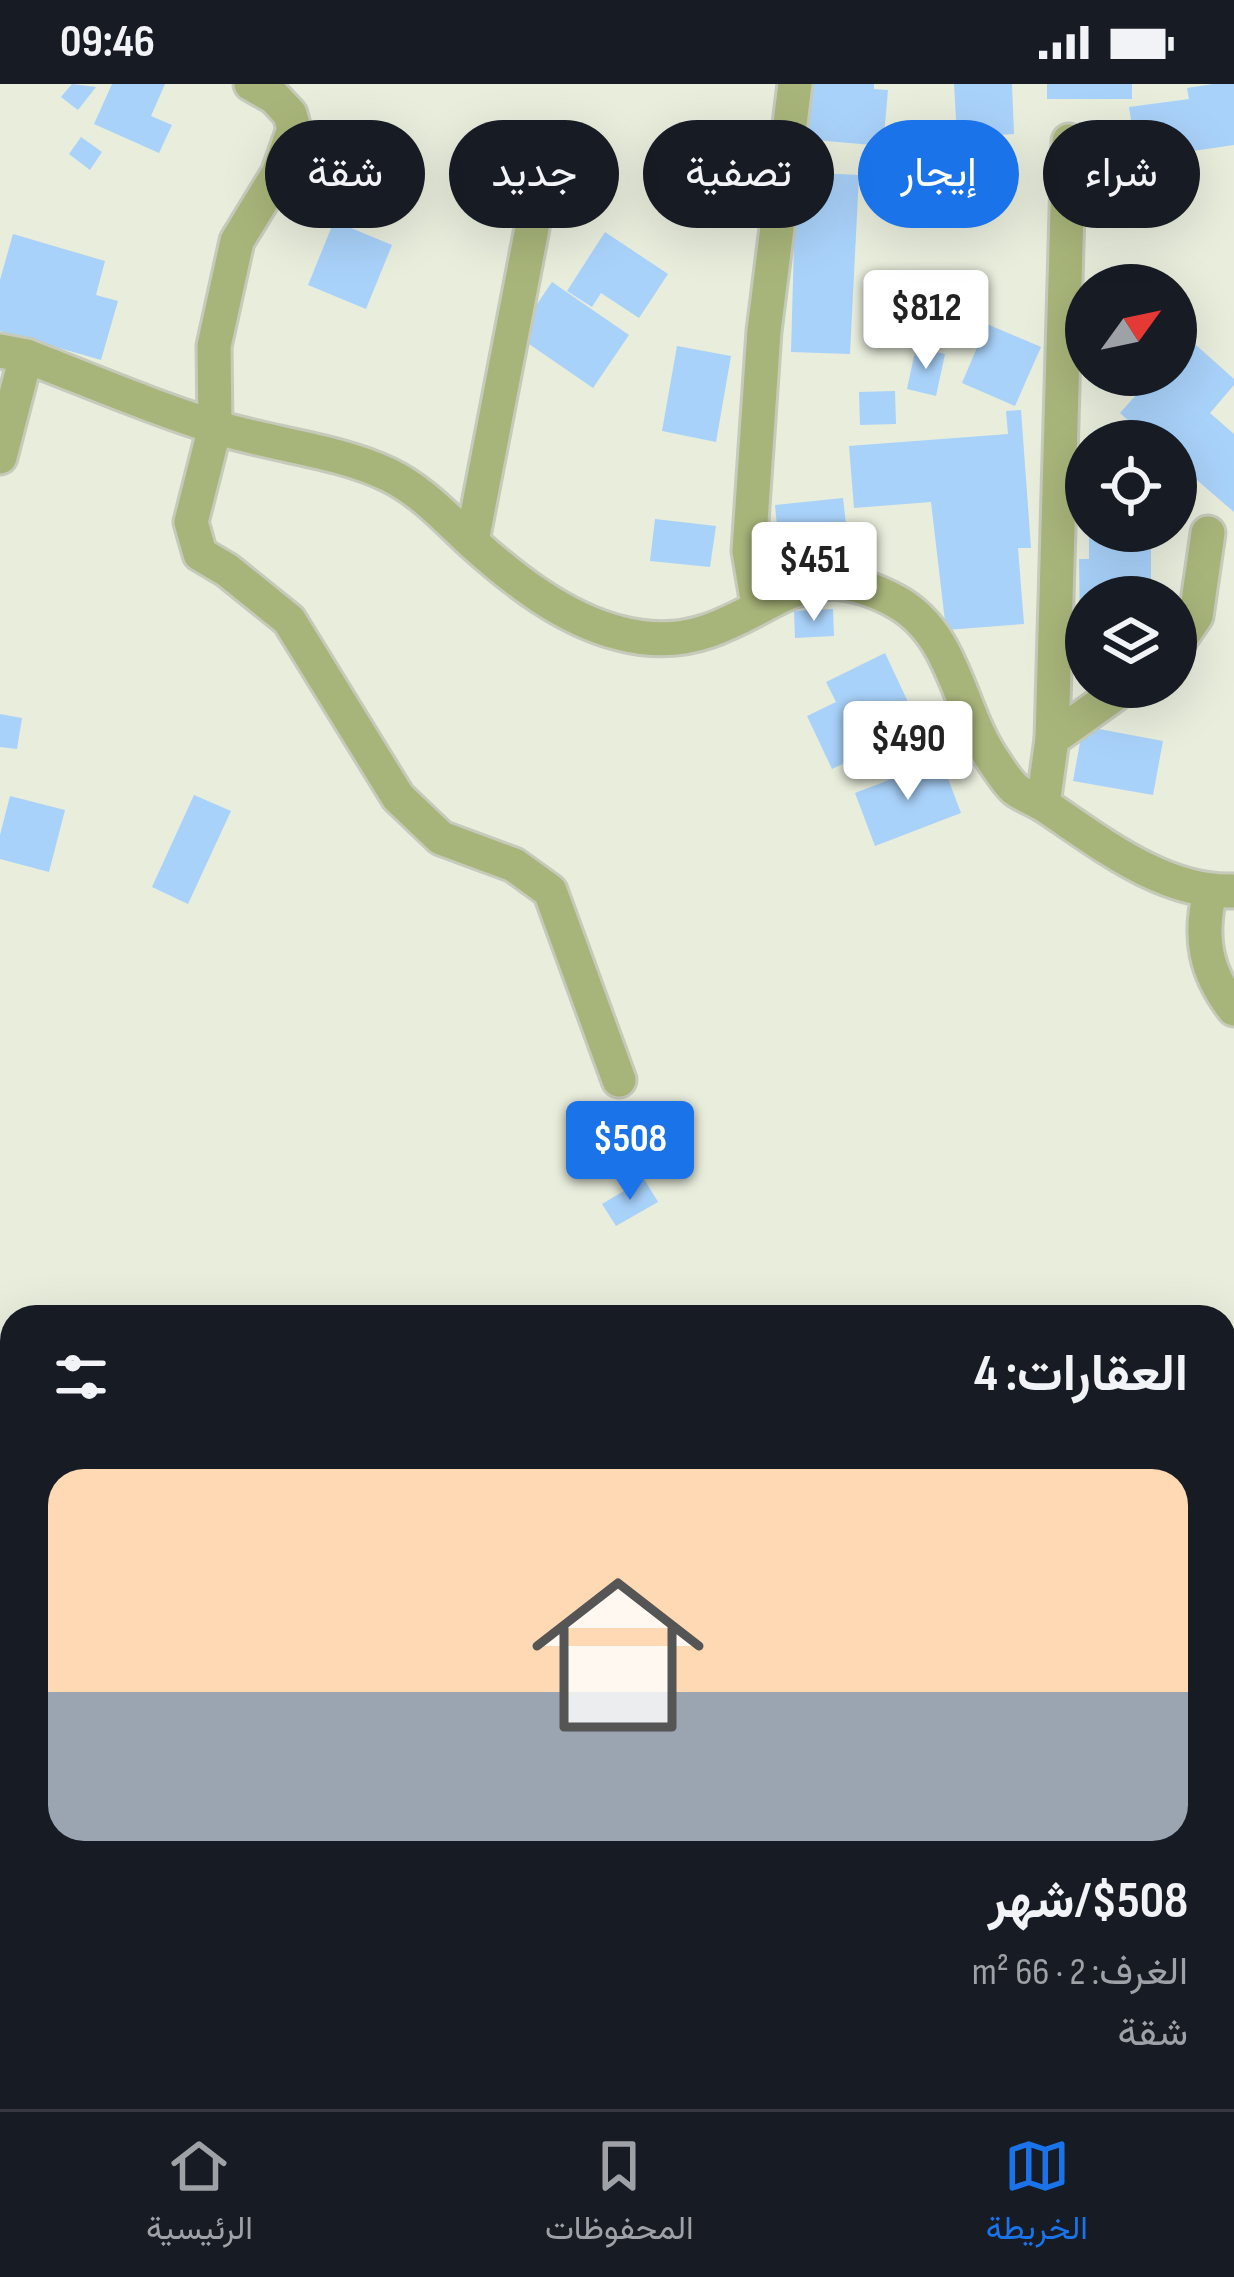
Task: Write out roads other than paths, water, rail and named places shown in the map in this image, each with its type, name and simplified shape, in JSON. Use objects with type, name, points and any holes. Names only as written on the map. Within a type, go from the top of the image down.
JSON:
[{"type":"street","points":[[250,84],[274,97],[290,114],[294,129],[278,174],[237,241],[214,346],[215,427],[191,522],[200,554],[289,620],[398,796],[441,838],[514,865],[550,890],[619,1080]]},
{"type":"street","points":[[758,605],[749,551],[764,331],[795,84]]},
{"type":"street","points":[[472,541],[532,228]]},
{"type":"street","points":[[1043,804],[1052,739],[1067,228]]},
{"type":"street","points":[[0,458],[13,354],[215,427],[364,464],[391,476],[421,494],[516,581],[595,625],[619,633],[674,639],[710,630],[788,590],[838,582],[899,602],[920,620],[950,662],[990,757],[1015,789],[1163,877],[1222,891],[1202,924],[1210,972],[1234,1009]]},
{"type":"street","points":[[1197,609],[1208,533]]},
{"type":"street","points":[[1052,739],[1096,708]]}]
